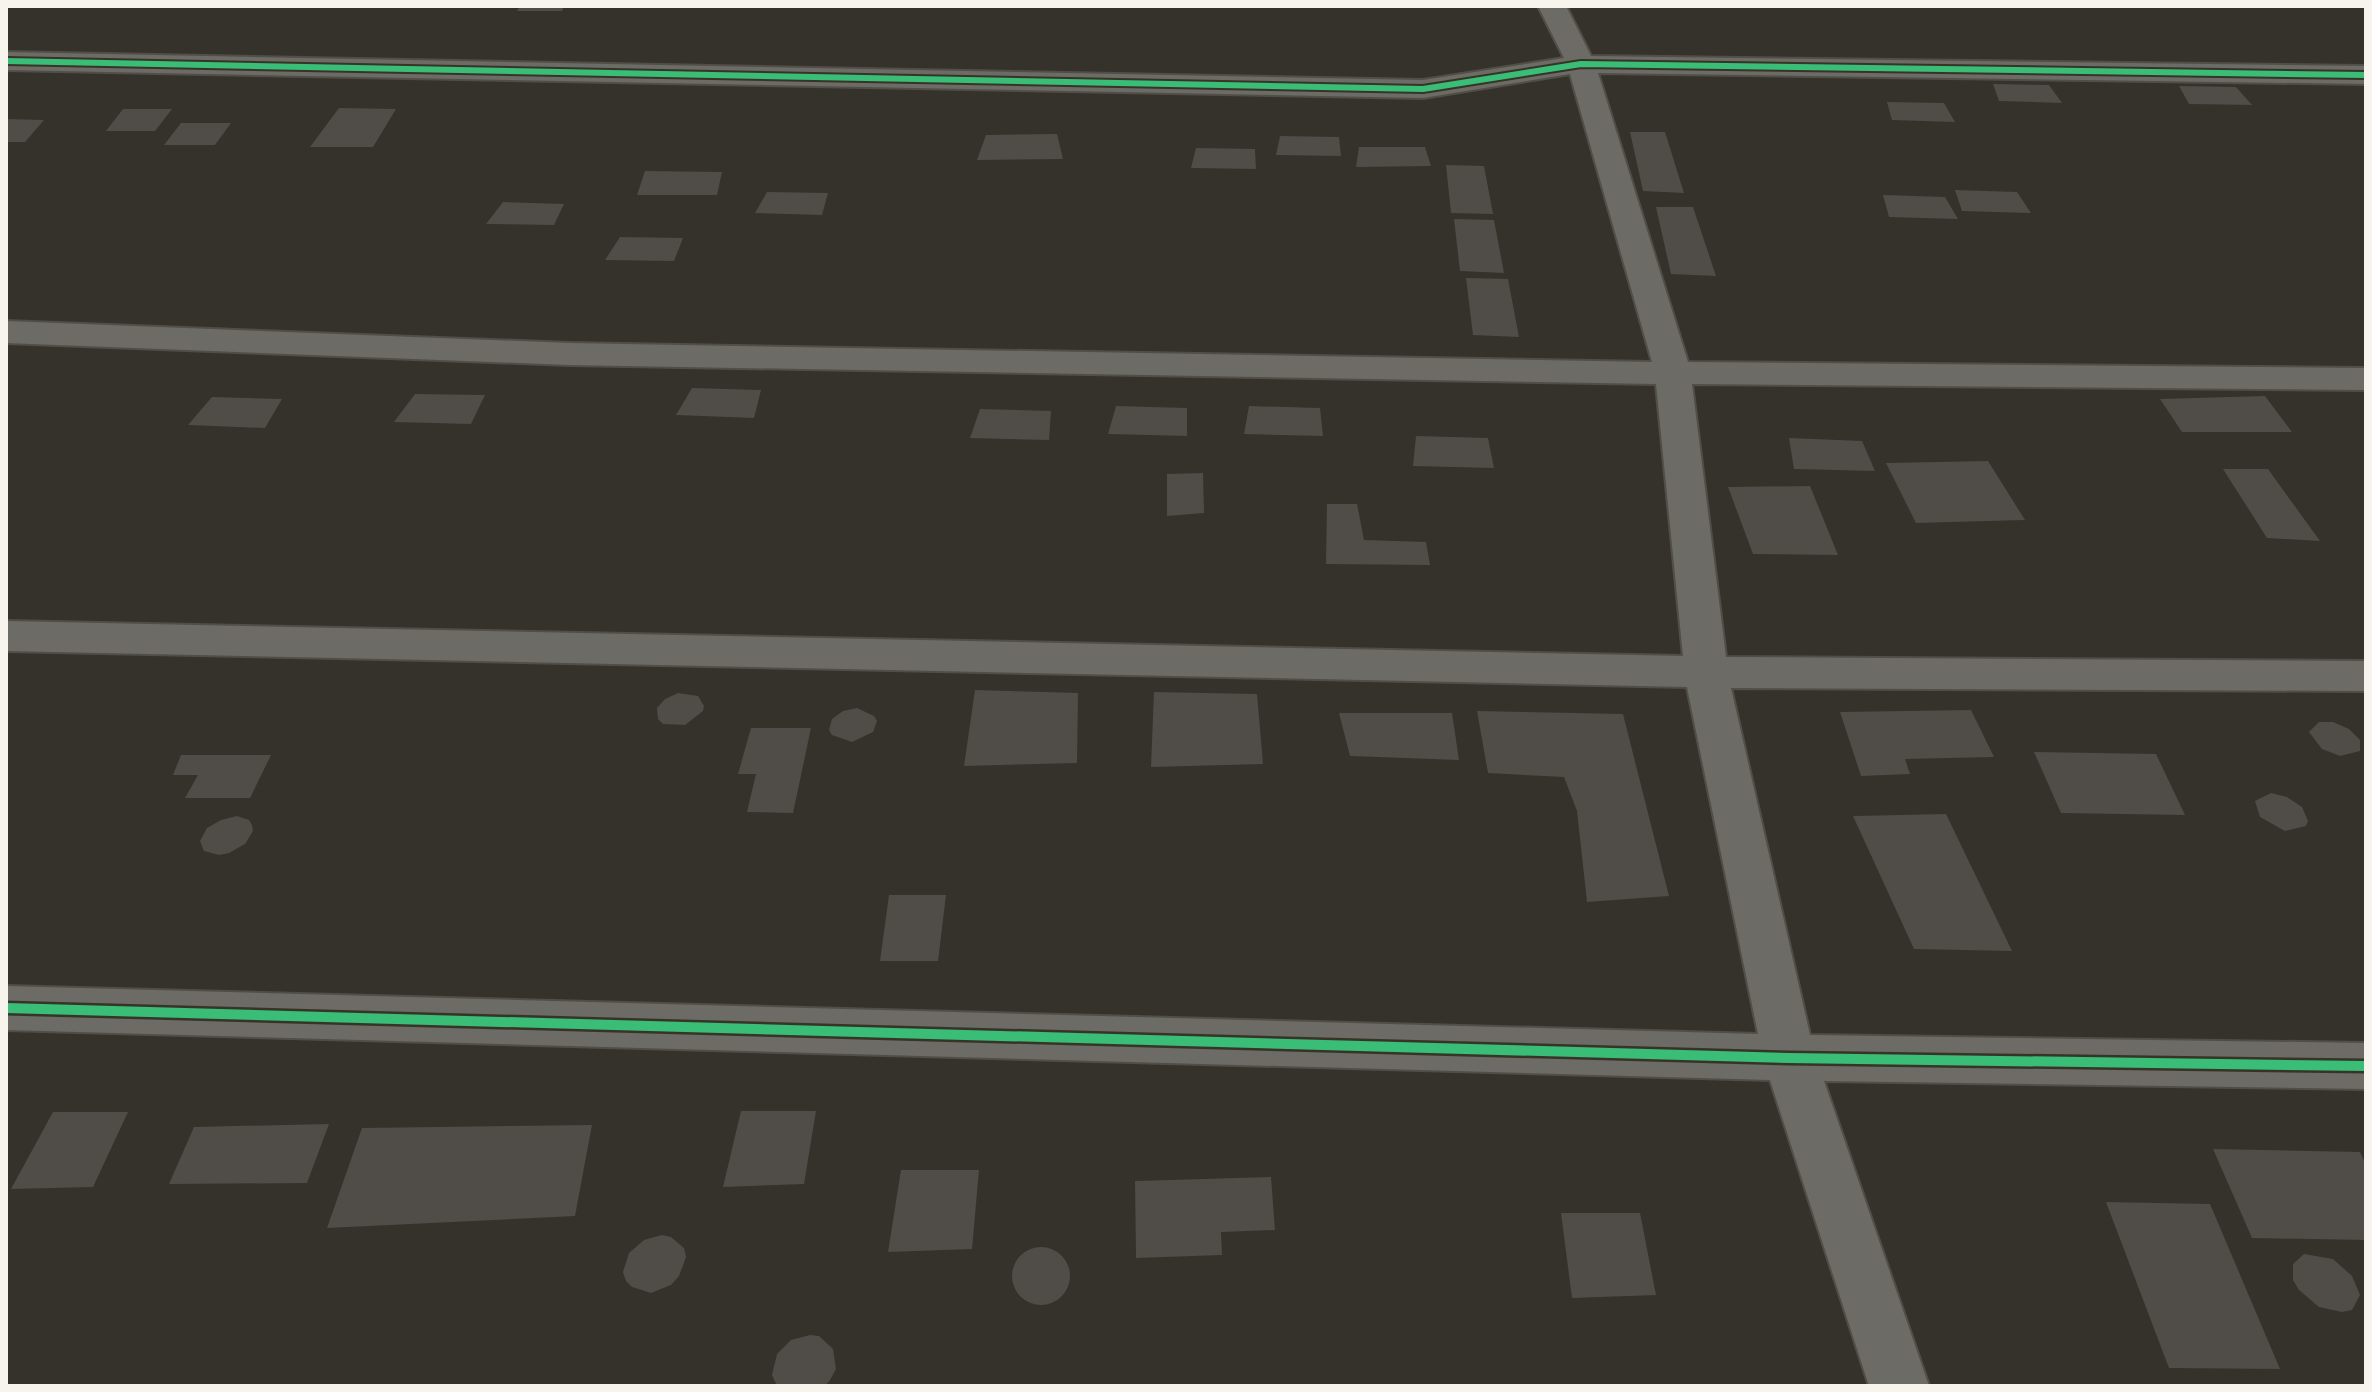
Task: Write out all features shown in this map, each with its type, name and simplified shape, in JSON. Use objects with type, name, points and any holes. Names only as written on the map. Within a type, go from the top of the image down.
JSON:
[{"type":"street","points":[[1552,6],[1581,64],[1673,373],[1706,672],[1789,1058],[1899,1386]]},
{"type":"street","points":[[6,61],[1423,89],[1581,64],[2366,75]]},
{"type":"street","points":[[6,332],[569,354],[1673,373],[2366,379]]},
{"type":"street","points":[[6,636],[1706,672],[2366,676]]},
{"type":"street","points":[[6,1008],[1789,1058],[2366,1066]]},
{"type":"building","points":[[520,6],[564,6],[562,11],[517,11]]},
{"type":"building","points":[[1993,84],[2049,85],[2062,103],[1999,101]]},
{"type":"building","points":[[2179,86],[2236,87],[2252,105],[2189,104]]},
{"type":"building","points":[[1887,102],[1944,103],[1955,122],[1892,120]]},
{"type":"building","points":[[339,108],[396,109],[373,147],[310,147]]},
{"type":"building","points":[[123,109],[172,109],[155,131],[106,131]]},
{"type":"building","points":[[6,119],[44,120],[25,142],[6,142]]},
{"type":"building","points":[[181,123],[231,123],[215,145],[164,145]]},
{"type":"building","points":[[1630,132],[1665,132],[1684,193],[1643,191]]},
{"type":"building","points":[[1057,134],[1063,159],[977,160],[986,135]]},
{"type":"building","points":[[1280,136],[1339,137],[1341,156],[1276,155]]},
{"type":"building","points":[[1359,147],[1425,147],[1431,166],[1356,167]]},
{"type":"building","points":[[1196,148],[1255,149],[1256,169],[1191,168]]},
{"type":"building","points":[[1446,165],[1484,166],[1493,214],[1451,213]]},
{"type":"building","points":[[645,171],[722,172],[717,195],[637,195]]},
{"type":"building","points":[[1955,190],[2017,192],[2031,213],[1962,211]]},
{"type":"building","points":[[767,192],[828,193],[822,215],[755,213]]},
{"type":"building","points":[[1883,195],[1945,197],[1958,219],[1889,217]]},
{"type":"building","points":[[503,202],[564,204],[554,225],[486,224]]},
{"type":"building","points":[[1656,207],[1693,207],[1716,276],[1671,274]]},
{"type":"building","points":[[1454,219],[1494,220],[1504,273],[1460,271]]},
{"type":"building","points":[[620,237],[683,238],[674,261],[605,260]]},
{"type":"building","points":[[1466,278],[1508,279],[1519,337],[1473,335]]},
{"type":"building","points":[[692,388],[761,390],[754,418],[676,415]]},
{"type":"building","points":[[415,394],[485,395],[471,424],[394,422]]},
{"type":"building","points":[[2265,396],[2292,432],[2182,432],[2160,399]]},
{"type":"building","points":[[212,397],[282,399],[265,428],[188,425]]},
{"type":"building","points":[[1116,406],[1187,408],[1187,436],[1108,434]]},
{"type":"building","points":[[1249,406],[1320,408],[1323,436],[1244,434]]},
{"type":"building","points":[[980,409],[1051,411],[1049,440],[970,438]]},
{"type":"building","points":[[1416,436],[1488,438],[1494,468],[1413,466]]},
{"type":"building","points":[[1789,438],[1862,441],[1875,471],[1794,469]]},
{"type":"building","points":[[1988,461],[2025,520],[1916,523],[1886,463]]},
{"type":"building","points":[[2223,469],[2268,469],[2320,541],[2267,538]]},
{"type":"building","points":[[1203,473],[1204,513],[1167,516],[1167,474]]},
{"type":"building","points":[[1810,486],[1838,555],[1753,554],[1728,487]]},
{"type":"building","points":[[1327,504],[1357,504],[1364,540],[1426,542],[1430,565],[1326,564]]},
{"type":"building","points":[[975,690],[1078,693],[1077,763],[964,766]]},
{"type":"building","points":[[1154,692],[1257,694],[1263,764],[1151,767]]},
{"type":"building","points":[[678,693],[698,696],[704,706],[703,711],[685,725],[663,724],[658,719],[657,708],[665,699]]},
{"type":"building","points":[[857,708],[874,716],[877,721],[873,732],[852,742],[832,735],[829,730],[832,719],[843,711]]},
{"type":"building","points":[[1971,710],[1994,757],[1905,759],[1910,774],[1861,776],[1840,712]]},
{"type":"building","points":[[1477,711],[1623,714],[1669,896],[1587,902],[1577,811],[1564,777],[1488,773]]},
{"type":"building","points":[[1339,713],[1452,713],[1459,760],[1350,756]]},
{"type":"building","points":[[2319,722],[2333,722],[2349,729],[2360,740],[2360,751],[2340,756],[2322,749],[2309,732]]},
{"type":"building","points":[[751,728],[811,728],[793,813],[747,812],[756,774],[738,774]]},
{"type":"building","points":[[2034,752],[2156,754],[2185,815],[2061,813]]},
{"type":"building","points":[[181,755],[271,755],[250,798],[185,798],[198,775],[173,775]]},
{"type":"building","points":[[2271,793],[2287,797],[2302,807],[2308,821],[2306,826],[2285,831],[2260,817],[2255,801]]},
{"type":"building","points":[[1946,814],[2012,951],[1914,949],[1853,816]]},
{"type":"building","points":[[237,816],[249,820],[252,825],[253,831],[245,844],[219,855],[204,851],[200,841],[207,828]]},
{"type":"building","points":[[889,895],[946,895],[938,961],[880,961]]},
{"type":"building","points":[[741,1111],[816,1111],[804,1184],[723,1187]]},
{"type":"building","points":[[53,1112],[128,1112],[93,1187],[11,1189]]},
{"type":"building","points":[[329,1124],[307,1183],[169,1184],[194,1127]]},
{"type":"building","points":[[592,1125],[575,1216],[327,1228],[362,1128]]},
{"type":"building","points":[[2213,1149],[2360,1152],[2366,1165],[2366,1240],[2252,1238]]},
{"type":"building","points":[[901,1170],[979,1170],[972,1249],[888,1252]]},
{"type":"building","points":[[1271,1177],[1275,1230],[1221,1232],[1222,1255],[1136,1258],[1135,1181]]},
{"type":"building","points":[[2106,1202],[2210,1204],[2280,1369],[2169,1368]]},
{"type":"building","points":[[1561,1213],[1640,1213],[1656,1295],[1572,1298]]},
{"type":"building","points":[[662,1235],[671,1237],[684,1248],[686,1257],[679,1276],[671,1285],[651,1293],[632,1287],[623,1272],[629,1253],[644,1240]]},
{"type":"building","points":[[1041,1247],[1062,1255],[1070,1276],[1062,1297],[1041,1305],[1020,1297],[1012,1276],[1020,1255]]},
{"type":"building","points":[[2304,1254],[2333,1259],[2352,1276],[2360,1295],[2352,1310],[2342,1312],[2319,1307],[2299,1290],[2293,1280],[2293,1264]]},
{"type":"building","points":[[819,1336],[833,1349],[836,1369],[830,1380],[825,1386],[777,1386],[772,1375],[777,1354],[791,1340]]},
{"type":"cycle path","points":[[6,61],[1423,89],[1581,64],[2366,75]]},
{"type":"cycle path","points":[[6,1008],[1789,1058],[2366,1066]]}]
